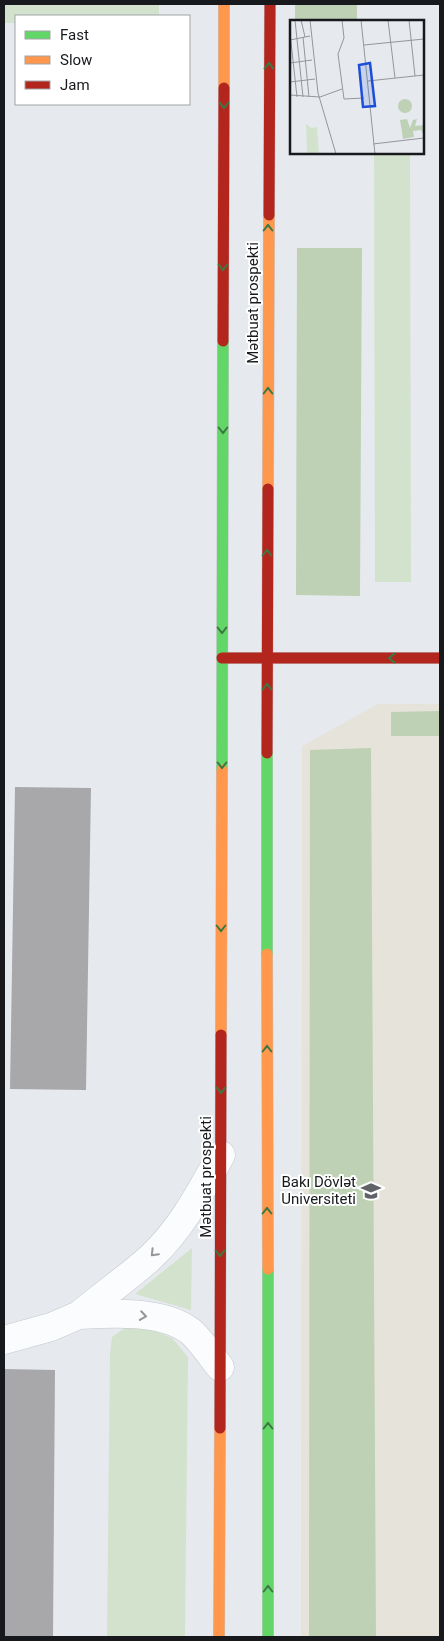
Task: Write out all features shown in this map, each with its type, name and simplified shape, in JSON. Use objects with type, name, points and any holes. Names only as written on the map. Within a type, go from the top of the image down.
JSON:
[{"type":"main road","name":"Mətbuat prospekti","points":[[219,1637],[224,4]]},
{"type":"main road","name":"Mətbuat prospekti","points":[[268,1637],[267,602],[270,4]]},
{"type":"main road","points":[[222,658],[440,658]]},
{"type":"street","points":[[4,1340],[51,1327],[79,1315],[152,1256],[176,1230],[195,1202],[221,1155]]},
{"type":"street","points":[[79,1315],[125,1313],[166,1319],[190,1331],[220,1367]]},
{"type":"shaded area","name":"Bakı Dövlət Universiteti","points":[[378,704],[440,704],[440,1637],[301,1637],[302,746]]},
{"type":"green space","points":[[4,4],[159,4],[159,15],[15,15],[15,23],[4,23]]},
{"type":"green space","points":[[295,4],[357,4],[357,20],[295,20]]},
{"type":"green space","points":[[374,154],[410,154],[411,582],[375,582]]},
{"type":"green space","points":[[297,248],[362,248],[360,596],[296,595]]},
{"type":"green space","points":[[440,711],[440,736],[391,736],[391,712]]},
{"type":"green space","points":[[371,748],[376,1637],[309,1637],[310,750]]},
{"type":"green space","points":[[192,1248],[191,1310],[135,1294]]},
{"type":"green space","points":[[126,1327],[152,1330],[172,1338],[188,1357],[185,1637],[107,1637],[110,1354],[112,1337]]},
{"type":"building","points":[[15,787],[91,788],[86,1090],[10,1089]]},
{"type":"building","points":[[4,1369],[55,1370],[53,1637],[4,1637]]},
{"type":"traffic: fast","points":[[222,770],[223,341]]},
{"type":"traffic: fast","points":[[267,753],[267,954]]},
{"type":"traffic: fast","points":[[268,1269],[268,1637]]},
{"type":"traffic: slow","points":[[224,4],[224,88]]},
{"type":"traffic: slow","points":[[268,489],[269,215]]},
{"type":"traffic: slow","points":[[221,1035],[222,770]]},
{"type":"traffic: slow","points":[[267,954],[268,1269]]},
{"type":"traffic: slow","points":[[219,1637],[220,1428]]},
{"type":"traffic: jam","points":[[269,215],[270,4]]},
{"type":"traffic: jam","points":[[223,341],[224,88]]},
{"type":"traffic: jam","points":[[267,753],[268,489]]},
{"type":"traffic: jam","points":[[222,658],[440,658]]},
{"type":"traffic: jam","points":[[220,1428],[221,1035]]},
{"type":"place","name":"Bakı Dövlət Universiteti","points":[[371,1191]]}]
